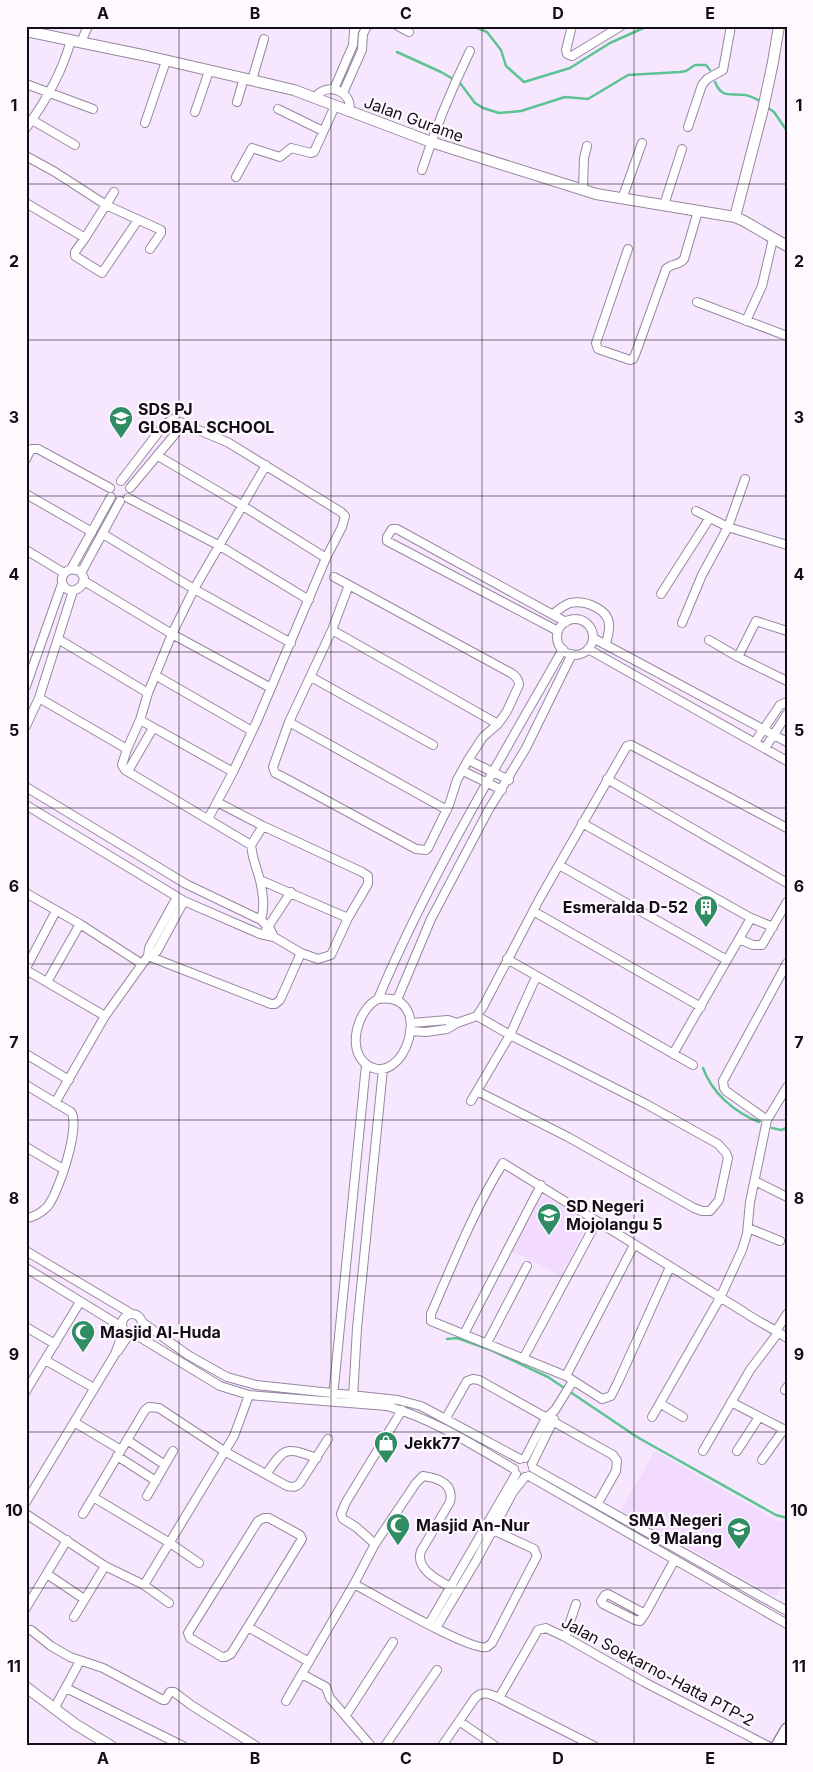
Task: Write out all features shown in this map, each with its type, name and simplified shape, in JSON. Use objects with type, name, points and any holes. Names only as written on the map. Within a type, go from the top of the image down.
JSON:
[{"type":"main road","points":[[777,1746],[787,1728]]},
{"type":"street","points":[[26,128],[50,92],[67,55],[88,26]]},
{"type":"street","points":[[334,89],[353,45],[356,26]]},
{"type":"street","points":[[343,93],[362,50],[363,34],[367,26]]},
{"type":"street","points":[[398,26],[409,32]]},
{"type":"street","points":[[572,26],[566,50],[572,56],[621,26]]},
{"type":"street","points":[[688,128],[702,85],[707,79],[723,70],[731,26]]},
{"type":"street","points":[[735,217],[763,109],[778,26]]},
{"type":"street","name":"Jalan Gurame","points":[[26,31],[294,90],[431,142],[583,190],[622,199],[735,217],[787,246]]},
{"type":"street","points":[[353,38],[362,42]]},
{"type":"street","points":[[237,102],[264,39]]},
{"type":"street","points":[[422,170],[455,81],[470,51]]},
{"type":"street","points":[[145,123],[166,61]]},
{"type":"street","points":[[195,112],[209,71]]},
{"type":"street","points":[[26,84],[93,109]]},
{"type":"street","points":[[315,98],[321,90],[334,89],[343,93],[350,102],[349,112]]},
{"type":"street","points":[[236,177],[252,148],[280,157],[290,148],[311,153],[315,149],[335,106]]},
{"type":"street","points":[[278,109],[323,130]]},
{"type":"street","points":[[32,120],[75,145]]},
{"type":"street","points":[[622,199],[642,143]]},
{"type":"street","points":[[583,190],[586,146]]},
{"type":"street","points":[[664,205],[682,149]]},
{"type":"street","points":[[26,156],[55,172],[106,205],[162,232],[150,249]]},
{"type":"street","points":[[114,192],[86,238],[74,252],[75,256],[102,273],[138,220]]},
{"type":"street","points":[[26,203],[86,238]]},
{"type":"street","points":[[628,249],[596,346],[598,349],[630,360],[635,355],[666,269],[680,263],[684,259],[698,210]]},
{"type":"street","points":[[746,321],[762,286],[773,239]]},
{"type":"street","points":[[696,302],[787,336]]},
{"type":"street","points":[[26,686],[62,584],[62,578],[92,532],[111,496],[110,488],[114,483],[122,481],[164,425],[173,419],[229,444],[344,514],[342,527],[326,558],[252,731],[208,819]]},
{"type":"street","points":[[180,422],[176,433],[130,488],[130,493],[81,572],[84,581],[172,634],[271,688]]},
{"type":"street","points":[[26,459],[31,449],[38,449],[110,488]]},
{"type":"street","points":[[158,456],[326,558]]},
{"type":"street","points":[[252,845],[122,766],[127,749],[140,720],[148,692],[172,634],[194,589],[266,465]]},
{"type":"street","points":[[682,623],[702,576],[728,527],[745,479]]},
{"type":"street","points":[[122,481],[130,488]]},
{"type":"street","points":[[26,494],[92,532]]},
{"type":"street","points":[[111,496],[114,499],[124,500],[220,546],[309,600]]},
{"type":"street","points":[[696,511],[728,527],[787,545]]},
{"type":"street","points":[[661,594],[710,519]]},
{"type":"street","points":[[558,631],[387,541],[387,537],[392,529],[396,528],[566,622]]},
{"type":"street","points":[[103,534],[194,589],[291,643]]},
{"type":"street","points":[[26,550],[67,571],[77,570],[81,572]]},
{"type":"street","points":[[334,577],[349,585],[517,677],[519,685],[507,711],[498,724],[483,737],[468,760],[447,810],[426,850],[420,851],[275,773],[273,767],[290,722],[332,630],[349,585]]},
{"type":"street","points":[[26,726],[38,698],[73,591],[81,587],[84,581]]},
{"type":"street","points":[[62,584],[73,591]]},
{"type":"street","points":[[553,614],[566,604],[575,602],[599,609],[609,622],[606,644]]},
{"type":"street","points":[[576,619],[586,623],[592,631],[592,644],[580,654],[572,654],[563,650],[558,641],[558,631],[566,622],[576,619]]},
{"type":"street","points":[[738,657],[756,621],[787,631]]},
{"type":"street","points":[[332,630],[498,724]]},
{"type":"street","points":[[593,638],[787,742]]},
{"type":"street","points":[[58,639],[148,692]]},
{"type":"street","points":[[709,640],[738,657],[787,681]]},
{"type":"street","points":[[588,649],[787,761]]},
{"type":"street","points":[[378,999],[398,951],[432,885],[563,650]]},
{"type":"street","points":[[397,1000],[431,919],[488,811],[508,780],[542,717],[572,654]]},
{"type":"street","points":[[35,661],[49,666]]},
{"type":"street","points":[[155,676],[252,731]]},
{"type":"street","points":[[311,677],[433,745]]},
{"type":"street","points":[[38,698],[127,749]]},
{"type":"street","points":[[755,742],[780,705],[787,702]]},
{"type":"street","points":[[765,748],[787,714]]},
{"type":"street","points":[[140,720],[233,772]]},
{"type":"street","points":[[290,722],[447,810]]},
{"type":"street","points":[[128,771],[153,728]]},
{"type":"street","points":[[410,1031],[448,1030],[457,1023],[477,1016],[624,748],[631,745],[787,828]]},
{"type":"street","points":[[468,760],[508,780]]},
{"type":"street","points":[[462,771],[502,790]]},
{"type":"street","points":[[606,779],[787,883]]},
{"type":"street","points":[[26,787],[186,884],[261,920],[268,926],[274,937]]},
{"type":"street","points":[[26,805],[180,899],[264,935],[274,937],[301,953],[318,959],[331,955],[348,918],[366,887],[368,876],[263,826],[218,802]]},
{"type":"street","points":[[582,823],[751,918],[773,927]]},
{"type":"street","points":[[261,920],[264,901],[253,857],[252,845],[263,826]]},
{"type":"street","points":[[117,861],[125,847]]},
{"type":"street","points":[[559,865],[727,960]]},
{"type":"street","points":[[260,880],[348,918]]},
{"type":"street","points":[[264,935],[291,892]]},
{"type":"street","points":[[26,893],[56,912],[80,924],[142,964]]},
{"type":"street","points":[[208,911],[215,898]]},
{"type":"street","points":[[55,1102],[105,1016],[148,956],[149,948],[180,899]]},
{"type":"street","points":[[739,938],[753,945],[762,945],[787,902]]},
{"type":"street","points":[[533,911],[702,1007]]},
{"type":"street","points":[[56,912],[26,969],[105,1016]]},
{"type":"street","points":[[674,1054],[751,918]]},
{"type":"street","points":[[47,982],[80,924]]},
{"type":"street","points":[[148,956],[275,1004],[280,1000],[301,953]]},
{"type":"street","points":[[507,959],[693,1065]]},
{"type":"street","points":[[767,1120],[726,1090],[723,1081],[787,963]]},
{"type":"street","points":[[471,1101],[510,1035],[536,977]]},
{"type":"street","points":[[333,1401],[342,1326],[366,1065],[359,1053],[356,1042],[357,1032],[359,1020],[372,1002],[387,997],[397,1000],[408,1011],[411,1022],[408,1044],[404,1053],[393,1064],[383,1069],[366,1065]]},
{"type":"street","points":[[477,1016],[510,1035],[646,1104],[723,1148],[728,1158],[717,1205],[710,1211],[694,1208],[568,1137],[477,1091]]},
{"type":"street","points":[[411,1022],[448,1020],[457,1023]]},
{"type":"street","points":[[26,1054],[69,1080]]},
{"type":"street","points":[[352,1403],[354,1395],[356,1328],[383,1069]]},
{"type":"street","points":[[26,1085],[71,1112],[74,1117],[71,1148],[55,1195],[47,1207],[35,1216],[26,1218]]},
{"type":"street","points":[[652,1417],[720,1298],[747,1233],[750,1202],[767,1120],[787,1087]]},
{"type":"street","points":[[26,1147],[63,1170]]},
{"type":"street","points":[[670,1267],[643,1330],[611,1396],[602,1399],[572,1383],[566,1376],[433,1323],[430,1318],[488,1189],[503,1163],[541,1185],[758,1322],[787,1338]]},
{"type":"street","points":[[755,1181],[787,1197]]},
{"type":"street","points":[[464,1334],[541,1185]]},
{"type":"street","points":[[523,1359],[597,1221]]},
{"type":"street","points":[[747,1233],[780,1241]]},
{"type":"street","points":[[566,1376],[634,1245]]},
{"type":"street","points":[[26,1251],[138,1316],[142,1322],[188,1355],[227,1377],[256,1385],[398,1400],[421,1406],[522,1459],[748,1591],[787,1611]]},
{"type":"street","points":[[487,1343],[527,1266]]},
{"type":"street","points":[[26,1268],[220,1386],[249,1395],[387,1406],[433,1423],[787,1624]]},
{"type":"street","points":[[26,1391],[80,1302]]},
{"type":"street","points":[[26,1502],[115,1354],[127,1331],[124,1318],[132,1314]]},
{"type":"street","points":[[703,1451],[750,1370],[777,1332],[787,1314]]},
{"type":"street","points":[[127,1331],[139,1331],[142,1322]]},
{"type":"street","points":[[342,1326],[356,1328]]},
{"type":"street","points":[[26,1327],[55,1344]]},
{"type":"street","points":[[182,1364],[188,1355]]},
{"type":"street","points":[[45,1360],[94,1388]]},
{"type":"street","points":[[446,1418],[464,1384],[473,1379],[478,1380],[613,1455],[618,1461],[616,1471],[598,1504]]},
{"type":"street","points":[[472,1559],[493,1530],[513,1492],[533,1466],[550,1420],[572,1383]]},
{"type":"street","points":[[144,1585],[234,1436],[249,1395]]},
{"type":"street","points":[[731,1402],[785,1430],[762,1460]]},
{"type":"street","points":[[661,1404],[682,1417]]},
{"type":"street","points":[[83,1514],[145,1410],[153,1406],[224,1451],[267,1473],[287,1486],[297,1486],[328,1439]]},
{"type":"street","points":[[375,1544],[356,1527],[343,1519],[341,1514],[346,1502],[402,1410]]},
{"type":"street","points":[[737,1451],[759,1417]]},
{"type":"street","points":[[433,1626],[472,1559],[515,1471],[515,1463],[522,1459],[550,1420]]},
{"type":"street","points":[[74,1422],[156,1481]]},
{"type":"street","points":[[127,1440],[165,1464]]},
{"type":"street","points":[[267,1473],[283,1451],[292,1450],[317,1458]]},
{"type":"street","points":[[147,1496],[173,1451]]},
{"type":"street","points":[[286,1701],[375,1544],[422,1476],[445,1484],[450,1488],[452,1495],[450,1502],[423,1546],[418,1557],[419,1562],[428,1573],[455,1589]]},
{"type":"street","points":[[93,1497],[170,1543],[199,1563]]},
{"type":"street","points":[[26,1514],[105,1566],[144,1585],[169,1603]]},
{"type":"street","points":[[269,1518],[300,1535],[302,1539],[248,1627],[231,1654],[225,1657],[188,1636],[189,1630],[258,1521],[269,1518]]},
{"type":"street","points":[[630,1536],[636,1526]]},
{"type":"street","points":[[354,1584],[433,1626],[484,1648],[492,1643],[537,1555],[534,1549],[493,1530]]},
{"type":"street","points":[[26,1608],[67,1540]]},
{"type":"street","points":[[645,1614],[608,1594],[601,1601],[603,1604],[640,1621],[645,1614],[674,1561]]},
{"type":"street","points":[[74,1617],[105,1566]]},
{"type":"street","points":[[47,1574],[84,1600]]},
{"type":"street","points":[[743,1600],[748,1591]]},
{"type":"street","points":[[565,1637],[576,1604]]},
{"type":"street","points":[[248,1627],[309,1662]]},
{"type":"street","name":"Jalan Soekarno-Hatta PTP-2","points":[[499,1698],[536,1634],[541,1628],[546,1628],[644,1682],[768,1746]]},
{"type":"street","points":[[26,1630],[31,1630],[51,1646],[80,1661],[103,1668],[163,1700],[166,1699],[169,1692],[174,1692],[191,1705],[256,1746]]},
{"type":"street","points":[[346,1715],[394,1642]]},
{"type":"street","points":[[54,1709],[80,1661]]},
{"type":"street","points":[[385,1746],[437,1670]]},
{"type":"street","points":[[302,1674],[326,1687],[330,1698],[371,1746]]},
{"type":"street","points":[[26,1686],[54,1709],[111,1746]]},
{"type":"street","points":[[66,1688],[183,1746]]},
{"type":"street","points":[[442,1746],[475,1698],[480,1693],[488,1693],[594,1746]]},
{"type":"street","points":[[458,1721],[495,1746]]},
{"type":"shaded area","name":"SD Negeri Mojolangu 5","points":[[538,1194],[588,1222],[561,1276],[510,1250]]},
{"type":"shaded area","name":"SMA Negeri 9 Malang","points":[[655,1451],[778,1521],[787,1521],[787,1578],[776,1597],[621,1510]]},
{"type":"waterway","points":[[414,26],[439,26]]},
{"type":"waterway","points":[[473,26],[487,32],[501,50],[506,66],[524,82],[570,68],[610,43],[648,26]]},
{"type":"waterway","points":[[397,52],[460,83],[475,103],[483,108],[499,113],[521,111],[565,97],[588,99],[628,75],[680,72],[686,71],[695,65],[706,65],[710,70]]},
{"type":"waterway","points":[[715,82],[724,93],[747,95],[760,101]]},
{"type":"waterway","points":[[767,107],[774,112],[787,131]]},
{"type":"waterway","points":[[703,1068],[712,1086],[725,1101],[741,1113],[759,1122]]},
{"type":"waterway","points":[[772,1128],[781,1130],[787,1128]]},
{"type":"waterway","points":[[447,1339],[457,1338],[491,1350],[548,1377],[637,1437],[776,1515],[787,1518]]},
{"type":"place","name":"SDS PJ GLOBAL SCHOOL","points":[[121,439]]},
{"type":"place","name":"Esmeralda D-52","points":[[706,928]]},
{"type":"place","name":"SD Negeri Mojolangu 5","points":[[549,1236]]},
{"type":"place","name":"Masjid Al-Huda","points":[[83,1353]]},
{"type":"place","name":"Jekk77","points":[[386,1464]]},
{"type":"place","name":"Masjid An-Nur","points":[[398,1546]]},
{"type":"place","name":"SMA Negeri 9 Malang","points":[[739,1550]]}]
